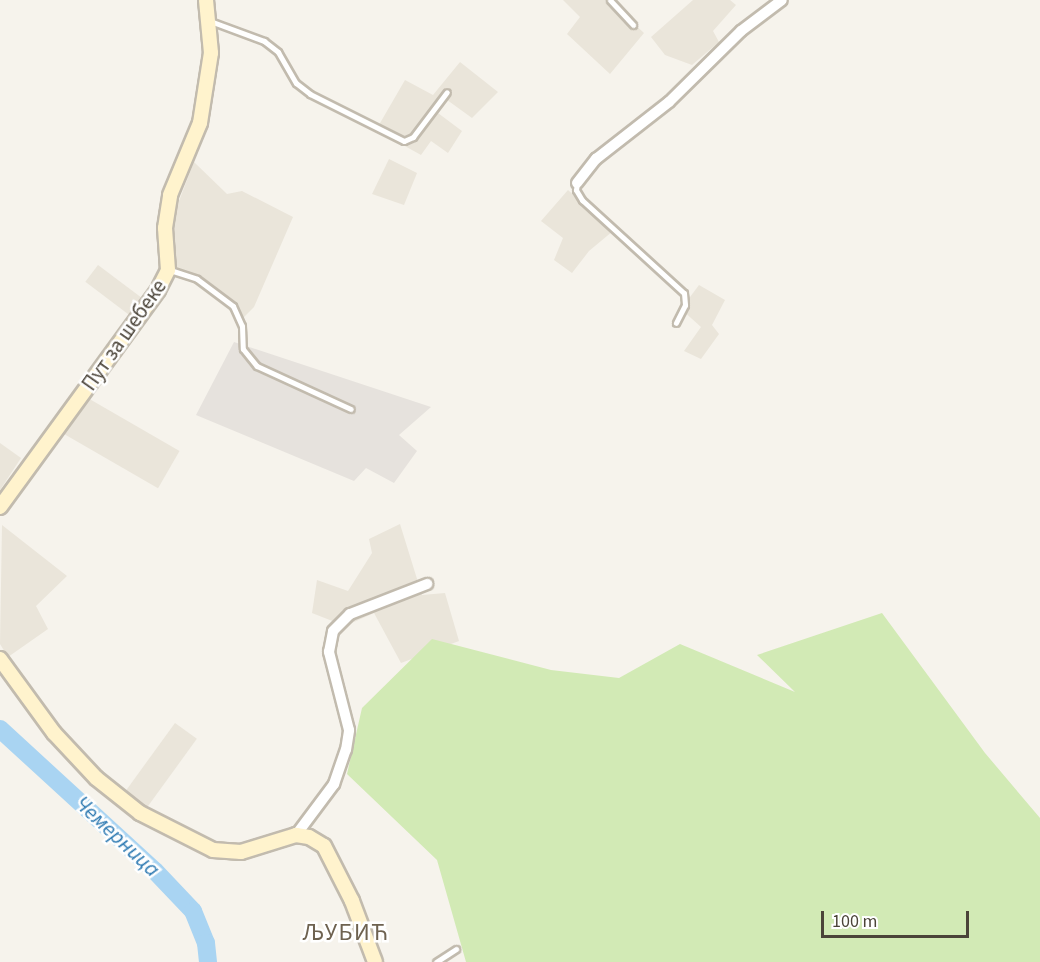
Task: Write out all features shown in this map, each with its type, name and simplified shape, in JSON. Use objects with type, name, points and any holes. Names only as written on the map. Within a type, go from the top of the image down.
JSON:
[{"type":"street","name":"Пут за шебеке","points":[[0,507],[158,290],[168,270],[165,228],[170,195],[200,123],[211,53],[206,0]]},
{"type":"street","points":[[577,183],[596,159],[669,102],[741,31],[782,0]]},
{"type":"street","points":[[296,835],[334,784],[346,750],[348,730],[329,652],[333,631],[350,614],[427,584]]},
{"type":"street","points":[[0,660],[54,733],[96,778],[140,813],[213,850],[241,852],[296,835],[309,837],[324,846],[375,962]]},
{"type":"lane","points":[[610,0],[633,25]]},
{"type":"lane","points":[[209,21],[264,41],[282,57],[296,83],[310,94],[404,141],[413,137],[447,92]]},
{"type":"lane","points":[[577,183],[576,190],[582,200],[684,293],[685,305],[676,323]]},
{"type":"lane","points":[[168,270],[197,279],[233,306],[242,326],[243,349],[257,366],[351,409]]},
{"type":"lane","points":[[436,962],[456,949]]},
{"type":"shaded area","points":[[563,0],[608,0],[644,33],[610,74],[567,34],[580,17]]},
{"type":"shaded area","points":[[693,0],[730,0],[736,5],[713,31],[719,42],[692,65],[665,55],[651,37]]},
{"type":"shaded area","points":[[460,62],[498,92],[472,118],[443,97],[434,110],[462,131],[448,153],[431,141],[421,155],[376,130],[405,80],[433,95]]},
{"type":"shaded area","points":[[389,159],[417,173],[404,205],[372,194]]},
{"type":"shaded area","points":[[194,162],[227,194],[242,191],[293,217],[254,307],[243,318],[171,263],[172,219]]},
{"type":"shaded area","points":[[568,190],[613,231],[589,251],[572,273],[554,260],[563,238],[541,221]]},
{"type":"shaded area","points":[[98,265],[146,301],[133,318],[85,282]]},
{"type":"shaded area","points":[[699,285],[725,300],[712,325],[719,334],[701,359],[684,351],[701,327],[681,309]]},
{"type":"shaded area","points":[[234,342],[431,407],[399,435],[417,451],[394,483],[366,468],[354,481],[196,415]]},
{"type":"shaded area","points":[[86,397],[180,451],[158,488],[64,434]]},
{"type":"shaded area","points":[[0,443],[21,458],[0,490]]},
{"type":"shaded area","points":[[400,524],[422,595],[445,593],[459,641],[401,663],[374,613],[345,626],[312,613],[317,580],[348,591],[372,553],[369,539]]},
{"type":"shaded area","points":[[2,525],[67,576],[36,606],[48,629],[8,657],[0,644]]},
{"type":"shaded area","points":[[175,723],[197,739],[146,809],[124,793]]},
{"type":"green space","points":[[882,613],[985,753],[1040,818],[1040,962],[466,962],[437,860],[347,774],[362,708],[432,639],[551,670],[619,678],[680,644],[795,692],[757,655]]},
{"type":"waterway","name":"Чемерница","points":[[0,729],[155,871],[193,911],[206,943],[208,962]]},
{"type":"district","name":"ЉУБИЋ","points":[[346,933]]}]
